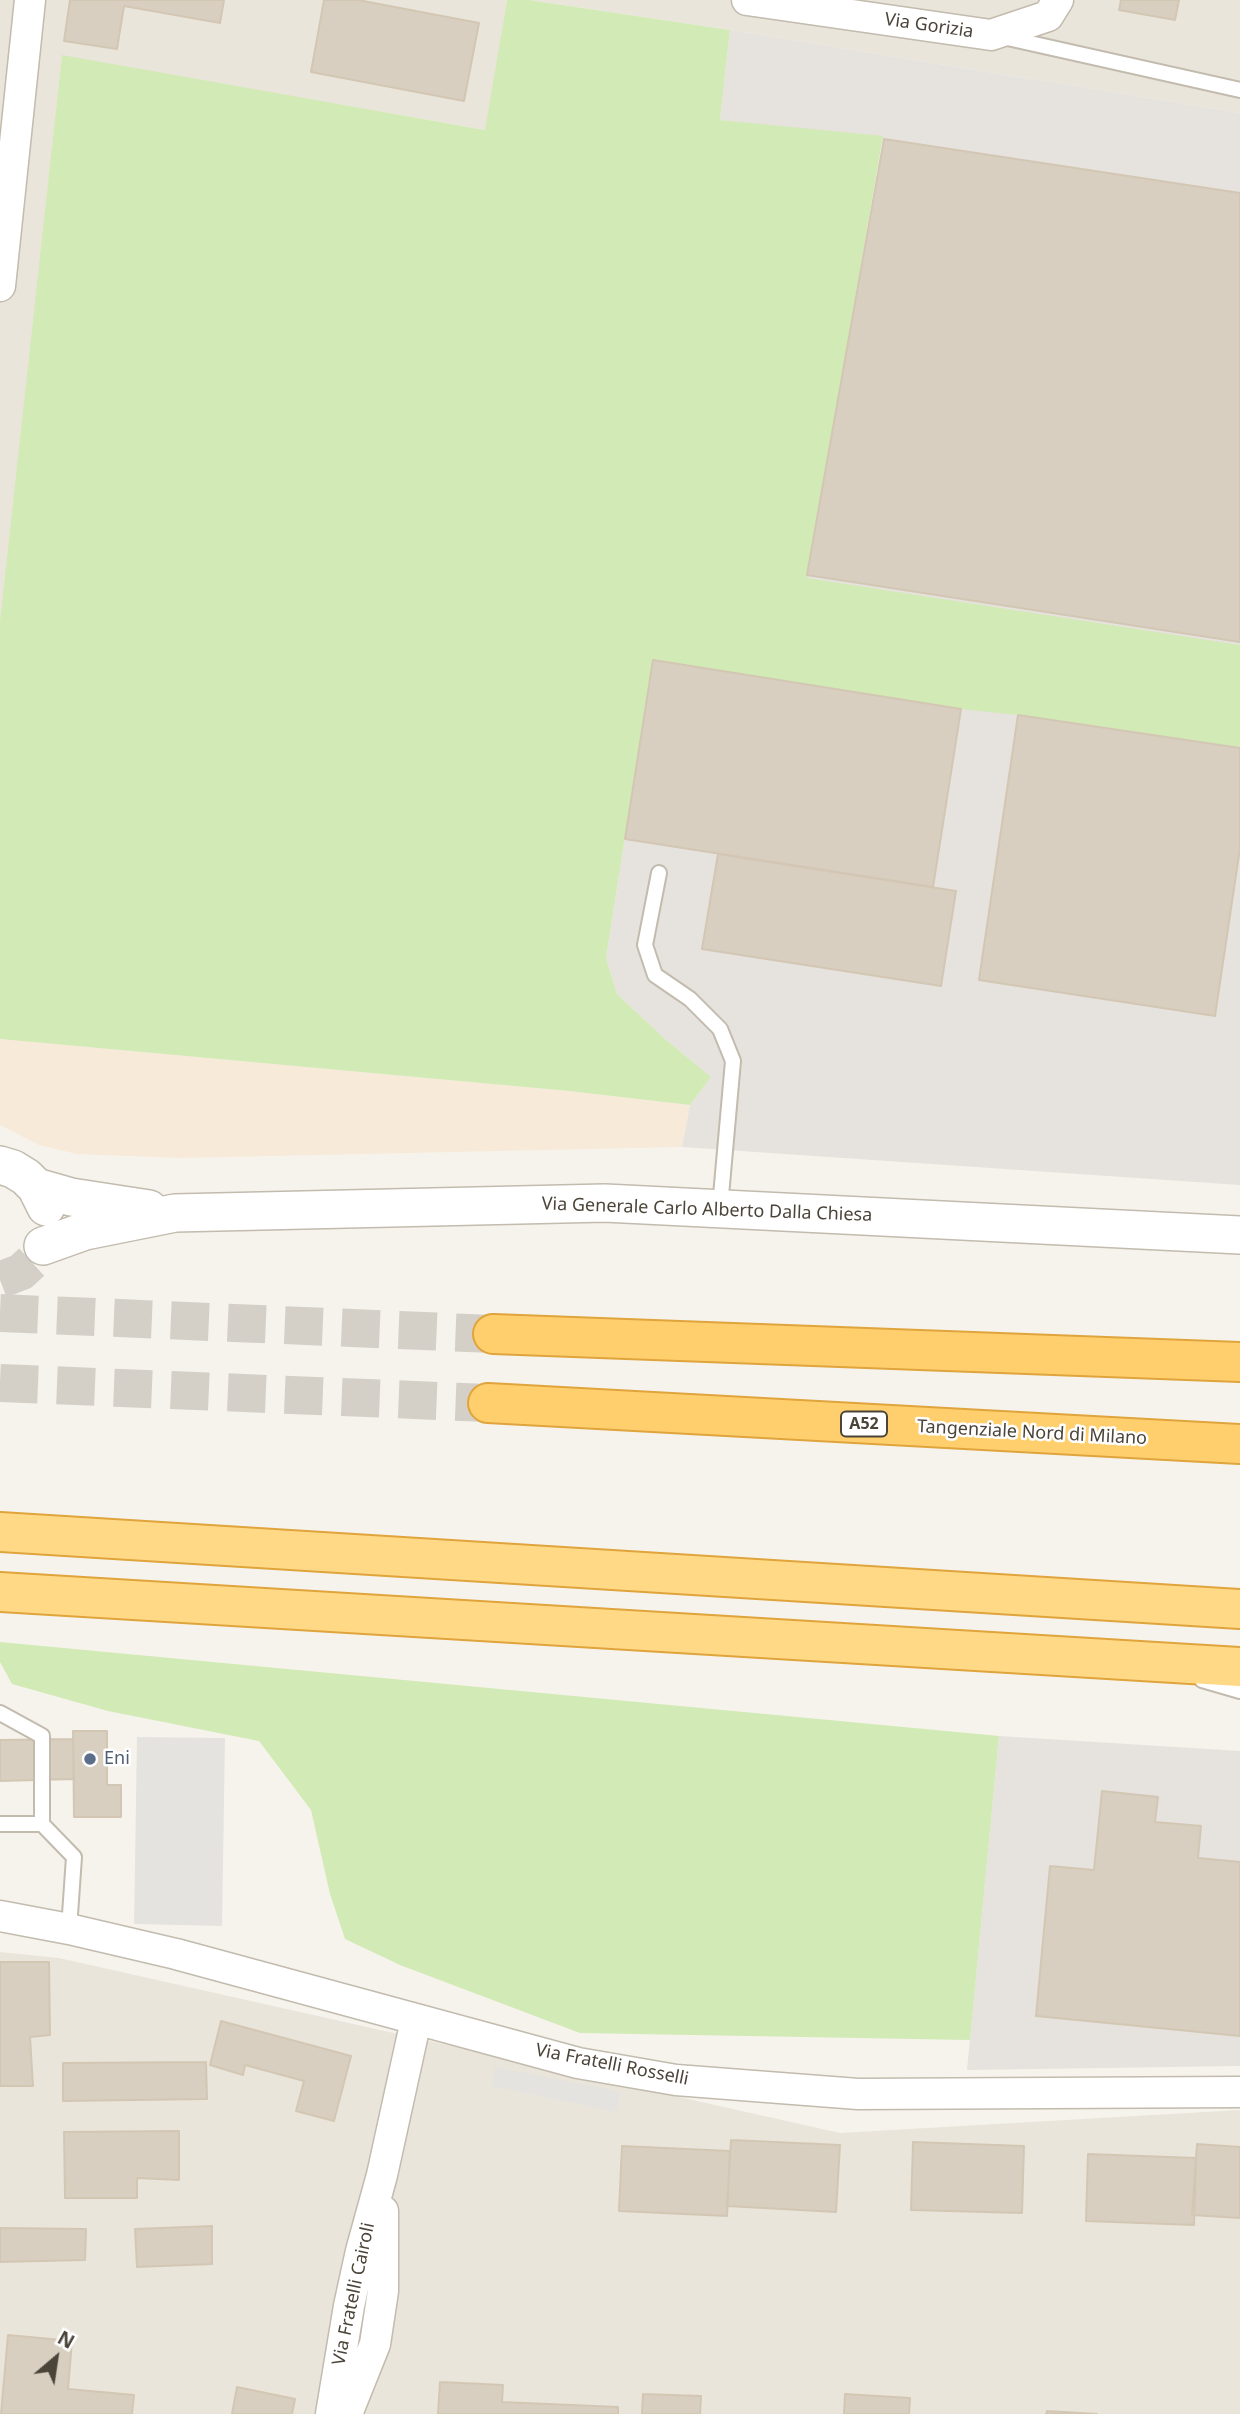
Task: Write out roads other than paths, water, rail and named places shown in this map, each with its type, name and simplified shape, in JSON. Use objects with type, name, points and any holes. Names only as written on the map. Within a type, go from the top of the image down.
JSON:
[{"type":"highway","points":[[493,1334],[1240,1362]]},
{"type":"highway","name":"Tangenziale Nord di Milano","points":[[488,1403],[1240,1444]]},
{"type":"highway","points":[[0,1532],[1240,1609]]},
{"type":"highway","points":[[0,1591],[1240,1667]]},
{"type":"street","points":[[0,286],[30,0]]},
{"type":"street","name":"Via Gorizia","points":[[747,0],[991,35],[1048,16],[1058,0]]},
{"type":"street","name":"Via Generale Carlo Alberto Dalla Chiesa","points":[[0,1165],[20,1173],[36,1187],[45,1203],[48,1231],[38,1254],[85,1231],[174,1213],[605,1203],[1240,1235]]},
{"type":"street","name":"Via Generale Carlo Alberto Dalla Chiesa","points":[[36,1187],[71,1197],[174,1213]]},
{"type":"street","name":"Via Fratelli Rosselli","points":[[0,1916],[176,1954],[578,2063],[676,2080],[859,2094],[1240,2092]]},
{"type":"street","name":"Via Fratelli Cairoli","points":[[331,2414],[349,2306],[382,2175],[416,2020]]},
{"type":"street","name":"Via Fratelli Cairoli","points":[[347,2414],[375,2344],[383,2291],[382,2175]]},
{"type":"lane","points":[[991,35],[1240,89]]},
{"type":"lane","points":[[659,873],[645,945],[655,975],[690,999],[720,1029],[733,1061],[720,1207]]},
{"type":"lane","points":[[1129,1660],[1240,1691]]},
{"type":"lane","points":[[0,1713],[42,1736],[42,1824],[74,1857],[69,1929]]},
{"type":"lane","points":[[0,1824],[42,1824]]},
{"type":"tunnel","points":[[0,1280],[21,1272],[33,1261]]},
{"type":"tunnel","points":[[0,1313],[493,1334]]},
{"type":"tunnel","points":[[0,1383],[488,1403]]},
{"type":"place","name":"Eni","points":[[90,1759]]}]
